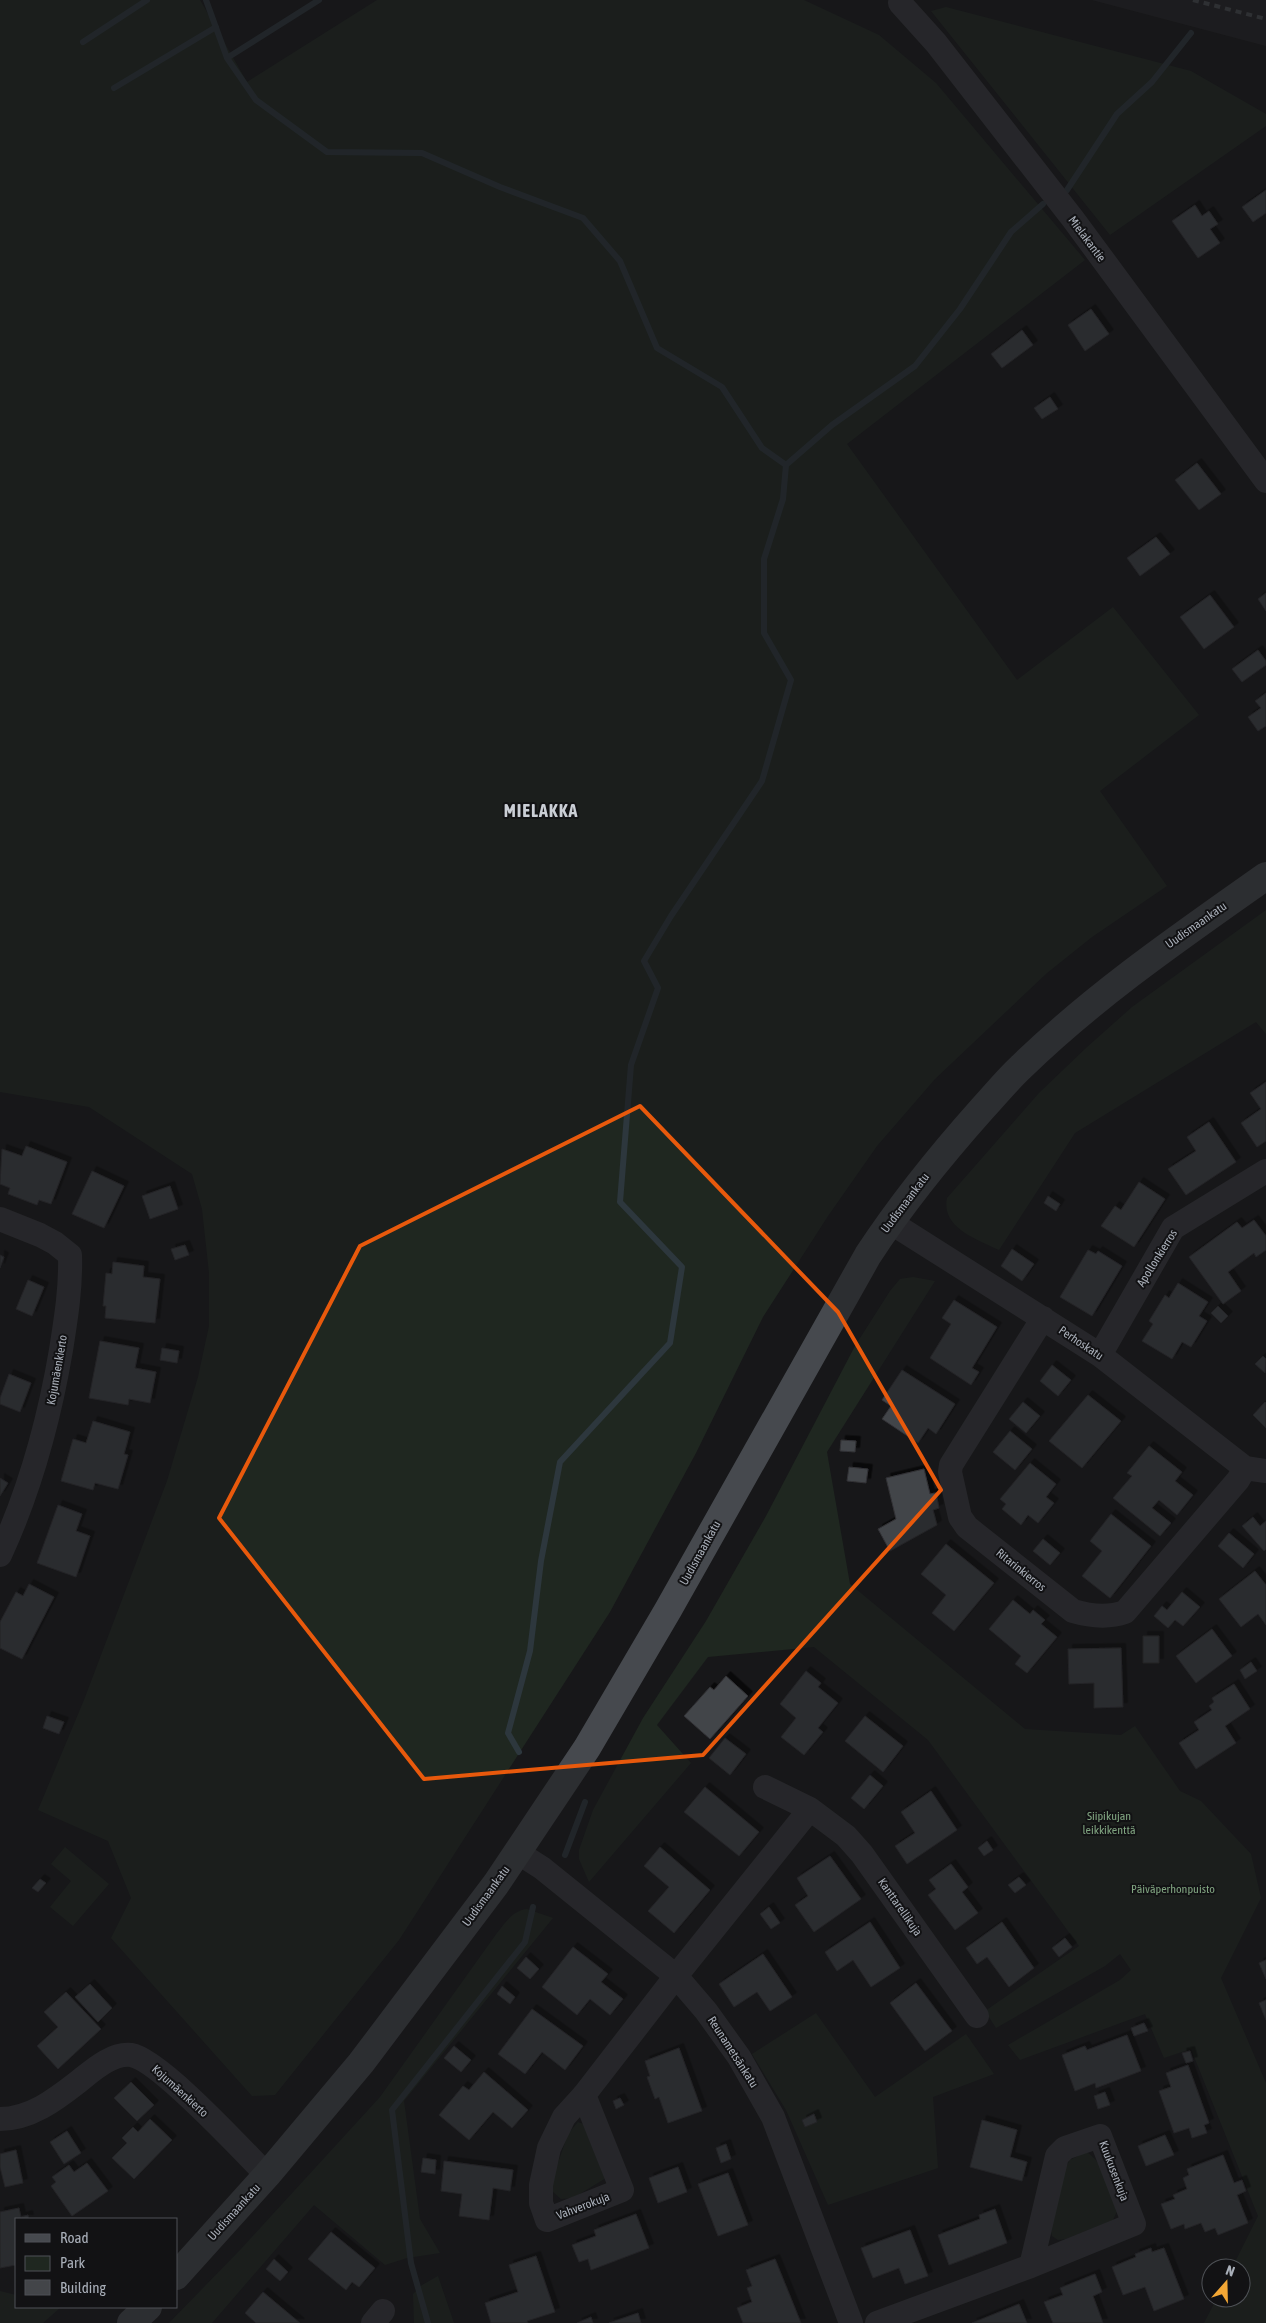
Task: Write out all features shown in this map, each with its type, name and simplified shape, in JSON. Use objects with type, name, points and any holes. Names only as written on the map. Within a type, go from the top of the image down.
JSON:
[{"type":"street","name":"Mielakantie","points":[[900,3],[936,43],[1073,219],[1266,481]]},
{"type":"street","name":"Uudismaankatu","points":[[178,2274],[267,2175],[361,2063],[496,1884],[587,1748],[668,1610],[868,1255],[890,1222],[947,1148],[1020,1067],[1080,1013],[1149,959],[1266,876]]},
{"type":"street","name":"Apollonkierros","points":[[1100,1354],[1173,1228],[1266,1171]]},
{"type":"street","name":"Kojumäenkierto","points":[[0,1219],[55,1243],[70,1255],[69,1302],[52,1403],[24,1498],[0,1555]]},
{"type":"street","name":"Perhoskatu","points":[[890,1222],[1100,1354],[1256,1470]]},
{"type":"street","name":"Ritarinkierros","points":[[1042,1318],[951,1464],[950,1472],[960,1518],[968,1527],[1073,1611],[1106,1616],[1125,1612],[1238,1480],[1256,1470]]},
{"type":"street","name":"Kanttarellikuja","points":[[765,1787],[810,1809],[846,1836],[862,1854],[977,2016]]},
{"type":"street","points":[[676,1976],[810,1809]]},
{"type":"street","name":"Reunametsänkatu","points":[[517,1852],[542,1868],[676,1976],[706,2010],[739,2057],[773,2117],[852,2323]]},
{"type":"street","name":"Vahverokuja","points":[[584,2095],[622,2190],[547,2220],[542,2203],[541,2185],[549,2148],[564,2117],[584,2095],[676,1976]]},
{"type":"street","name":"Kojumäenkierto","points":[[0,2119],[30,2113],[44,2106],[100,2065],[120,2056],[130,2055],[142,2058],[162,2072],[267,2175]]},
{"type":"street","name":"Kuukusenkuja","points":[[878,2323],[1031,2266],[1134,2224],[1100,2136],[1065,2148],[1057,2156],[1031,2266]]},
{"type":"street","points":[[131,2323],[147,2308]]},
{"type":"highlighted area","points":[[640,1106],[838,1312],[941,1490],[703,1755],[424,1779],[219,1518],[360,1246]]},
{"type":"shaded area","points":[[1092,0],[1266,0],[1266,46]]},
{"type":"green space","points":[[0,0],[200,0],[247,82],[377,0],[804,0],[879,35],[936,83],[1085,260],[847,444],[1017,680],[1113,607],[1199,715],[1100,791],[1167,886],[1092,937],[1047,973],[935,1079],[877,1146],[828,1216],[763,1317],[696,1453],[610,1612],[399,1940],[275,2095],[252,2096],[111,1938],[131,1898],[108,1841],[38,1810],[84,1700],[167,1481],[198,1377],[209,1326],[209,1273],[202,1209],[192,1174],[89,1107],[0,1092]]},
{"type":"green space","points":[[946,7],[1191,71],[1266,114],[1266,126],[1110,235],[931,11]]},
{"type":"green space","points":[[1266,910],[1266,1034],[1256,1022],[1075,1133],[999,1250],[971,1237],[955,1225],[949,1217],[947,1198],[1039,1093],[1132,1007]]},
{"type":"green space","points":[[913,1277],[935,1281],[827,1452],[850,1584],[1025,1729],[1121,1735],[1135,1726],[1180,1791],[1201,1801],[1251,1854],[1261,1898],[1221,1978],[1266,2083],[1266,2323],[1204,2323],[1212,2308],[1251,2308],[1251,2258],[1237,2258],[1258,2216],[1191,2049],[1164,2058],[1145,2014],[1020,2060],[1008,2045],[1120,1980],[1131,1970],[1120,1954],[1105,1966],[996,2028],[985,2011],[1079,1946],[928,1740],[814,1647],[708,1657],[657,1725],[691,1763],[589,1882],[579,1859],[579,1850],[593,1810],[643,1718],[706,1621],[766,1516],[855,1346],[890,1291],[900,1279]]},
{"type":"green space","points":[[65,1847],[109,1884],[73,1926],[50,1907],[71,1881],[51,1864]]},
{"type":"green space","points":[[527,1909],[553,1918],[404,2101],[420,2219],[440,2253],[407,2258],[385,2265],[314,2205],[212,2323],[169,2323],[241,2249],[380,2097],[506,1921],[517,1912]]},
{"type":"green space","points":[[816,2013],[875,2097],[966,2034],[994,2074],[933,2097],[938,2168],[828,2205],[786,2110],[752,2054]]},
{"type":"green space","points":[[578,2122],[588,2126],[606,2178],[573,2198],[561,2199],[552,2191],[551,2183],[568,2134]]},
{"type":"green space","points":[[1086,2152],[1098,2163],[1102,2170],[1117,2211],[1113,2220],[1066,2239],[1058,2240],[1052,2236],[1051,2231],[1065,2168],[1070,2160]]},
{"type":"green space","points":[[438,2276],[454,2323],[414,2323],[413,2294],[422,2285]]},
{"type":"green space","points":[[0,2291],[15,2295],[15,2308],[60,2308],[43,2323],[0,2323]]},
{"type":"building","points":[[1266,190],[1266,213],[1253,222],[1242,207]]},
{"type":"building","points":[[1195,205],[1202,216],[1209,211],[1218,224],[1210,229],[1220,243],[1198,258],[1172,221]]},
{"type":"building","points":[[1091,309],[1109,334],[1085,351],[1068,325]]},
{"type":"building","points":[[1022,330],[1033,345],[1002,368],[991,354]]},
{"type":"building","points":[[1050,397],[1058,409],[1042,419],[1034,408]]},
{"type":"building","points":[[1197,463],[1221,494],[1199,510],[1175,480]]},
{"type":"building","points":[[1156,537],[1170,554],[1140,576],[1127,558]]},
{"type":"building","points":[[1266,593],[1266,611],[1258,599]]},
{"type":"building","points":[[1210,595],[1234,627],[1204,649],[1180,617]]},
{"type":"building","points":[[1258,650],[1266,661],[1266,665],[1242,682],[1232,669]]},
{"type":"building","points":[[1266,693],[1266,726],[1258,731],[1248,717],[1261,708],[1255,701]]},
{"type":"building","points":[[1266,1082],[1266,1141],[1257,1147],[1241,1123],[1261,1109],[1250,1093]]},
{"type":"building","points":[[1209,1122],[1236,1162],[1186,1195],[1168,1169],[1196,1151],[1187,1137]]},
{"type":"building","points":[[26,1146],[67,1162],[51,1204],[39,1200],[37,1205],[8,1194],[10,1188],[0,1184],[2,1149],[22,1156]]},
{"type":"building","points":[[92,1171],[124,1186],[104,1228],[72,1214]]},
{"type":"building","points":[[1139,1182],[1165,1199],[1134,1247],[1101,1226],[1115,1206],[1121,1210]]},
{"type":"building","points":[[170,1186],[178,1209],[150,1219],[142,1196]]},
{"type":"building","points":[[1048,1196],[1060,1204],[1056,1211],[1044,1203]]},
{"type":"building","points":[[1254,1220],[1266,1236],[1266,1250],[1256,1257],[1254,1253],[1228,1272],[1241,1291],[1223,1304],[1189,1257],[1237,1222],[1242,1228]]},
{"type":"building","points":[[185,1245],[189,1255],[175,1260],[171,1249]]},
{"type":"building","points":[[1012,1249],[1034,1264],[1022,1281],[1001,1266]]},
{"type":"building","points":[[1088,1250],[1096,1254],[1098,1251],[1122,1266],[1092,1316],[1060,1297]]},
{"type":"building","points":[[0,1255],[4,1257],[0,1268]]},
{"type":"building","points":[[113,1262],[144,1266],[143,1277],[160,1279],[155,1323],[105,1318],[106,1306],[103,1306],[106,1273],[112,1274]]},
{"type":"building","points":[[28,1280],[44,1287],[32,1316],[16,1309]]},
{"type":"building","points":[[1178,1283],[1208,1302],[1199,1316],[1207,1321],[1191,1347],[1182,1342],[1172,1359],[1142,1341],[1153,1324],[1149,1321],[1165,1295],[1169,1298]]},
{"type":"building","points":[[954,1300],[997,1327],[972,1368],[979,1372],[971,1385],[930,1358],[951,1324],[942,1318]]},
{"type":"building","points":[[1218,1306],[1228,1316],[1221,1323],[1211,1313]]},
{"type":"building","points":[[100,1341],[139,1348],[135,1368],[156,1372],[150,1403],[129,1399],[128,1405],[89,1398]]},
{"type":"building","points":[[162,1348],[179,1351],[177,1363],[160,1360]]},
{"type":"building","points":[[1263,1356],[1266,1359],[1265,1373],[1255,1364]]},
{"type":"building","points":[[1052,1365],[1071,1380],[1058,1396],[1040,1381]]},
{"type":"building","points":[[902,1370],[955,1404],[936,1434],[928,1428],[918,1443],[882,1419],[891,1406],[882,1400]]},
{"type":"building","points":[[9,1374],[31,1383],[20,1412],[0,1404],[0,1398]]},
{"type":"building","points":[[1088,1395],[1121,1421],[1082,1468],[1049,1441]]},
{"type":"building","points":[[1023,1402],[1040,1416],[1026,1433],[1009,1419]]},
{"type":"building","points":[[1266,1403],[1266,1428],[1253,1415]]},
{"type":"building","points":[[93,1421],[130,1432],[124,1454],[128,1455],[118,1489],[95,1483],[93,1490],[61,1481],[73,1439],[86,1443]]},
{"type":"building","points":[[1010,1431],[1032,1449],[1015,1470],[993,1452]]},
{"type":"building","points":[[841,1440],[856,1441],[855,1452],[840,1451]]},
{"type":"building","points":[[1149,1446],[1182,1472],[1175,1481],[1193,1495],[1177,1515],[1159,1500],[1152,1508],[1171,1523],[1160,1536],[1113,1498],[1132,1476],[1127,1473]]},
{"type":"building","points":[[1030,1463],[1056,1484],[1046,1497],[1054,1503],[1038,1523],[1028,1515],[1021,1525],[1002,1509],[1006,1504],[1000,1499]]},
{"type":"building","points":[[849,1467],[868,1469],[866,1483],[847,1481]]},
{"type":"building","points":[[924,1469],[930,1494],[936,1493],[939,1508],[933,1510],[937,1525],[890,1551],[878,1529],[896,1519],[886,1478]]},
{"type":"building","points":[[0,1478],[8,1483],[0,1496]]},
{"type":"building","points":[[58,1505],[82,1514],[76,1531],[90,1536],[76,1577],[37,1563]]},
{"type":"building","points":[[1111,1514],[1151,1546],[1110,1598],[1082,1576],[1102,1551],[1090,1541]]},
{"type":"building","points":[[1253,1517],[1260,1526],[1266,1521],[1266,1549],[1264,1551],[1242,1526]]},
{"type":"building","points":[[1229,1533],[1254,1554],[1243,1568],[1218,1546]]},
{"type":"building","points":[[1043,1539],[1060,1553],[1050,1565],[1033,1551]]},
{"type":"building","points":[[946,1544],[994,1583],[954,1631],[932,1613],[946,1595],[921,1574]]},
{"type":"building","points":[[1255,1571],[1266,1585],[1266,1625],[1258,1614],[1241,1627],[1219,1599]]},
{"type":"building","points":[[29,1584],[54,1597],[22,1659],[0,1648],[0,1622],[16,1592],[23,1596]]},
{"type":"building","points":[[1182,1592],[1200,1607],[1183,1626],[1175,1620],[1168,1628],[1154,1616],[1162,1606],[1167,1610]]},
{"type":"building","points":[[1013,1600],[1030,1614],[1033,1610],[1045,1620],[1041,1624],[1057,1637],[1027,1673],[1015,1664],[1021,1656],[989,1629]]},
{"type":"building","points":[[1212,1629],[1232,1656],[1196,1683],[1176,1656]]},
{"type":"building","points":[[1143,1636],[1159,1636],[1159,1663],[1143,1663]]},
{"type":"building","points":[[1121,1648],[1123,1707],[1094,1708],[1094,1683],[1069,1684],[1068,1649]]},
{"type":"building","points":[[1251,1662],[1257,1671],[1245,1679],[1240,1670]]},
{"type":"building","points":[[806,1671],[821,1683],[818,1687],[838,1703],[818,1728],[823,1732],[804,1755],[781,1737],[796,1718],[780,1704]]},
{"type":"building","points":[[726,1676],[748,1696],[710,1739],[684,1716],[710,1687],[714,1690]]},
{"type":"building","points":[[1234,1684],[1250,1709],[1225,1726],[1236,1743],[1196,1769],[1179,1743],[1199,1730],[1194,1722],[1212,1710],[1209,1706],[1214,1702],[1212,1698]]},
{"type":"building","points":[[47,1716],[64,1722],[59,1734],[43,1728]]},
{"type":"building","points":[[865,1716],[903,1746],[883,1772],[845,1741]]},
{"type":"building","points":[[725,1738],[746,1754],[730,1775],[709,1758]]},
{"type":"building","points":[[870,1775],[883,1786],[864,1809],[851,1798]]},
{"type":"building","points":[[705,1787],[759,1832],[739,1856],[684,1812]]},
{"type":"building","points":[[931,1791],[957,1830],[907,1864],[895,1846],[915,1833],[901,1812]]},
{"type":"building","points":[[987,1841],[993,1850],[984,1856],[978,1848]]},
{"type":"building","points":[[660,1847],[710,1890],[674,1933],[648,1911],[669,1887],[644,1866]]},
{"type":"building","points":[[830,1856],[861,1899],[814,1932],[795,1905],[808,1896],[797,1878]]},
{"type":"building","points":[[951,1864],[968,1887],[962,1892],[978,1913],[955,1930],[928,1895],[936,1889],[929,1880]]},
{"type":"building","points":[[1019,1877],[1026,1885],[1015,1893],[1008,1885]]},
{"type":"building","points":[[40,1879],[46,1883],[38,1892],[32,1888]]},
{"type":"building","points":[[769,1907],[780,1923],[771,1929],[760,1914]]},
{"type":"building","points":[[870,1922],[900,1968],[871,1987],[853,1960],[837,1971],[825,1952]]},
{"type":"building","points":[[1002,1922],[1034,1968],[1009,1987],[987,1957],[977,1964],[966,1948]]},
{"type":"building","points":[[1065,1938],[1072,1947],[1059,1957],[1052,1948]]},
{"type":"building","points":[[573,1947],[608,1974],[601,1982],[623,1999],[610,2015],[590,1999],[577,2015],[542,1987]]},
{"type":"building","points":[[763,1954],[792,1997],[770,2011],[757,1992],[734,2007],[719,1984]]},
{"type":"building","points":[[526,1957],[539,1969],[530,1979],[517,1968]]},
{"type":"building","points":[[1266,1960],[1266,1979],[1259,1963]]},
{"type":"building","points":[[916,1983],[952,2031],[925,2051],[890,2003]]},
{"type":"building","points":[[90,1984],[112,2008],[98,2022],[75,1997]]},
{"type":"building","points":[[502,1986],[515,1997],[510,2004],[497,1994]]},
{"type":"building","points":[[66,1992],[101,2029],[58,2069],[37,2046],[58,2027],[44,2012]]},
{"type":"building","points":[[1266,2000],[1266,2020],[1259,2003]]},
{"type":"building","points":[[532,2009],[583,2046],[565,2070],[542,2052],[525,2074],[498,2054]]},
{"type":"building","points":[[1144,2023],[1148,2031],[1134,2036],[1131,2028]]},
{"type":"building","points":[[1127,2035],[1141,2071],[1096,2088],[1095,2083],[1075,2091],[1062,2055],[1085,2046],[1087,2050]]},
{"type":"building","points":[[454,2046],[471,2060],[461,2072],[444,2058]]},
{"type":"building","points":[[679,2048],[702,2111],[668,2123],[659,2097],[655,2099],[647,2077],[650,2076],[645,2061]]},
{"type":"building","points":[[1190,2051],[1193,2061],[1186,2063],[1182,2053]]},
{"type":"building","points":[[1188,2065],[1209,2123],[1204,2125],[1207,2133],[1192,2138],[1189,2128],[1174,2133],[1159,2091],[1171,2087],[1166,2073]]},
{"type":"building","points":[[484,2072],[528,2110],[512,2128],[493,2112],[469,2140],[439,2115],[463,2086],[469,2090]]},
{"type":"building","points":[[131,2082],[154,2105],[137,2121],[114,2098]]},
{"type":"building","points":[[1105,2092],[1110,2105],[1098,2109],[1094,2096]]},
{"type":"building","points":[[620,2098],[624,2105],[616,2109],[613,2101]]},
{"type":"building","points":[[814,2114],[817,2122],[805,2127],[802,2120]]},
{"type":"building","points":[[150,2119],[172,2140],[134,2179],[112,2158],[127,2143],[122,2138],[133,2127],[138,2132]]},
{"type":"building","points":[[982,2120],[1017,2130],[1010,2157],[1027,2162],[1022,2181],[970,2167]]},
{"type":"building","points":[[67,2131],[81,2153],[64,2164],[50,2142]]},
{"type":"building","points":[[1165,2135],[1174,2155],[1146,2166],[1138,2146]]},
{"type":"building","points":[[726,2144],[731,2159],[721,2163],[716,2148]]},
{"type":"building","points":[[16,2150],[23,2183],[5,2187],[0,2167],[0,2154]]},
{"type":"building","points":[[1223,2155],[1234,2183],[1242,2180],[1246,2191],[1237,2195],[1248,2223],[1218,2235],[1215,2228],[1205,2232],[1201,2223],[1185,2229],[1184,2224],[1171,2229],[1161,2204],[1175,2199],[1173,2195],[1187,2189],[1183,2178],[1189,2175],[1187,2169]]},
{"type":"building","points":[[423,2158],[436,2160],[435,2174],[421,2172]]},
{"type":"building","points":[[444,2161],[513,2170],[510,2191],[493,2188],[489,2220],[459,2216],[462,2194],[441,2191]]},
{"type":"building","points":[[87,2163],[108,2191],[72,2216],[51,2186],[56,2182],[52,2177],[69,2165],[74,2172]]},
{"type":"building","points":[[678,2167],[687,2192],[658,2203],[649,2178]]},
{"type":"building","points":[[728,2173],[748,2225],[718,2236],[698,2184]]},
{"type":"building","points":[[19,2208],[21,2217],[28,2215],[29,2218],[15,2218],[15,2265],[0,2268],[0,2212]]},
{"type":"building","points":[[995,2209],[1007,2243],[949,2265],[938,2235],[980,2219],[979,2215]]},
{"type":"building","points":[[636,2214],[649,2248],[591,2270],[588,2259],[579,2262],[572,2245],[596,2236],[594,2230]]},
{"type":"building","points":[[910,2230],[928,2276],[905,2284],[899,2268],[873,2278],[861,2248]]},
{"type":"building","points":[[331,2232],[375,2268],[359,2287],[352,2282],[346,2290],[308,2259]]},
{"type":"building","points":[[1151,2248],[1152,2252],[1164,2248],[1184,2299],[1154,2311],[1145,2287],[1123,2295],[1112,2267],[1136,2257],[1135,2254]]},
{"type":"building","points":[[536,2256],[555,2312],[527,2321],[528,2323],[491,2323],[485,2303],[518,2292],[509,2265]]},
{"type":"building","points":[[274,2259],[288,2272],[280,2281],[266,2269]]},
{"type":"building","points":[[775,2259],[801,2323],[743,2323],[737,2308],[752,2302],[747,2288],[752,2286],[746,2270]]},
{"type":"building","points":[[1095,2274],[1102,2292],[1093,2296],[1103,2323],[1053,2323],[1044,2302],[1063,2295],[1060,2288]]},
{"type":"building","points":[[263,2292],[300,2323],[256,2323],[245,2313]]},
{"type":"building","points":[[1019,2304],[1027,2323],[972,2323]]},
{"type":"building","points":[[638,2313],[641,2323],[609,2323]]},
{"type":"building","points":[[591,2317],[593,2323],[577,2323]]},
{"type":"waterway","points":[[83,42],[147,0]]},
{"type":"waterway","points":[[206,0],[227,58],[256,100],[327,152],[422,153],[500,187],[583,218],[620,261],[657,348],[722,387],[762,448],[786,465]]},
{"type":"waterway","points":[[227,58],[319,0]]},
{"type":"waterway","points":[[114,88],[216,27]]},
{"type":"waterway","points":[[1067,190],[1117,114],[1152,82],[1191,33]]},
{"type":"waterway","points":[[519,1752],[508,1733],[530,1651],[541,1561],[560,1462],[670,1343],[682,1267],[620,1202],[631,1065],[658,988],[644,961],[671,916],[762,781],[791,680],[764,633],[764,559],[783,499],[786,465],[832,425],[915,366],[960,309],[1011,232],[1043,204]]},
{"type":"waterway","points":[[565,1855],[585,1802]]},
{"type":"waterway","points":[[428,2323],[411,2263],[392,2110],[525,1942],[533,1907]]},
{"type":"railway","points":[[1193,0],[1266,19]]},
{"type":"district","name":"MIELAKKA","points":[[541,810]]},
{"type":"park label","name":"Siipikujan leikkikenttä","points":[[1109,1823]]},
{"type":"park label","name":"Päiväperhonpuisto","points":[[1173,1889]]}]
